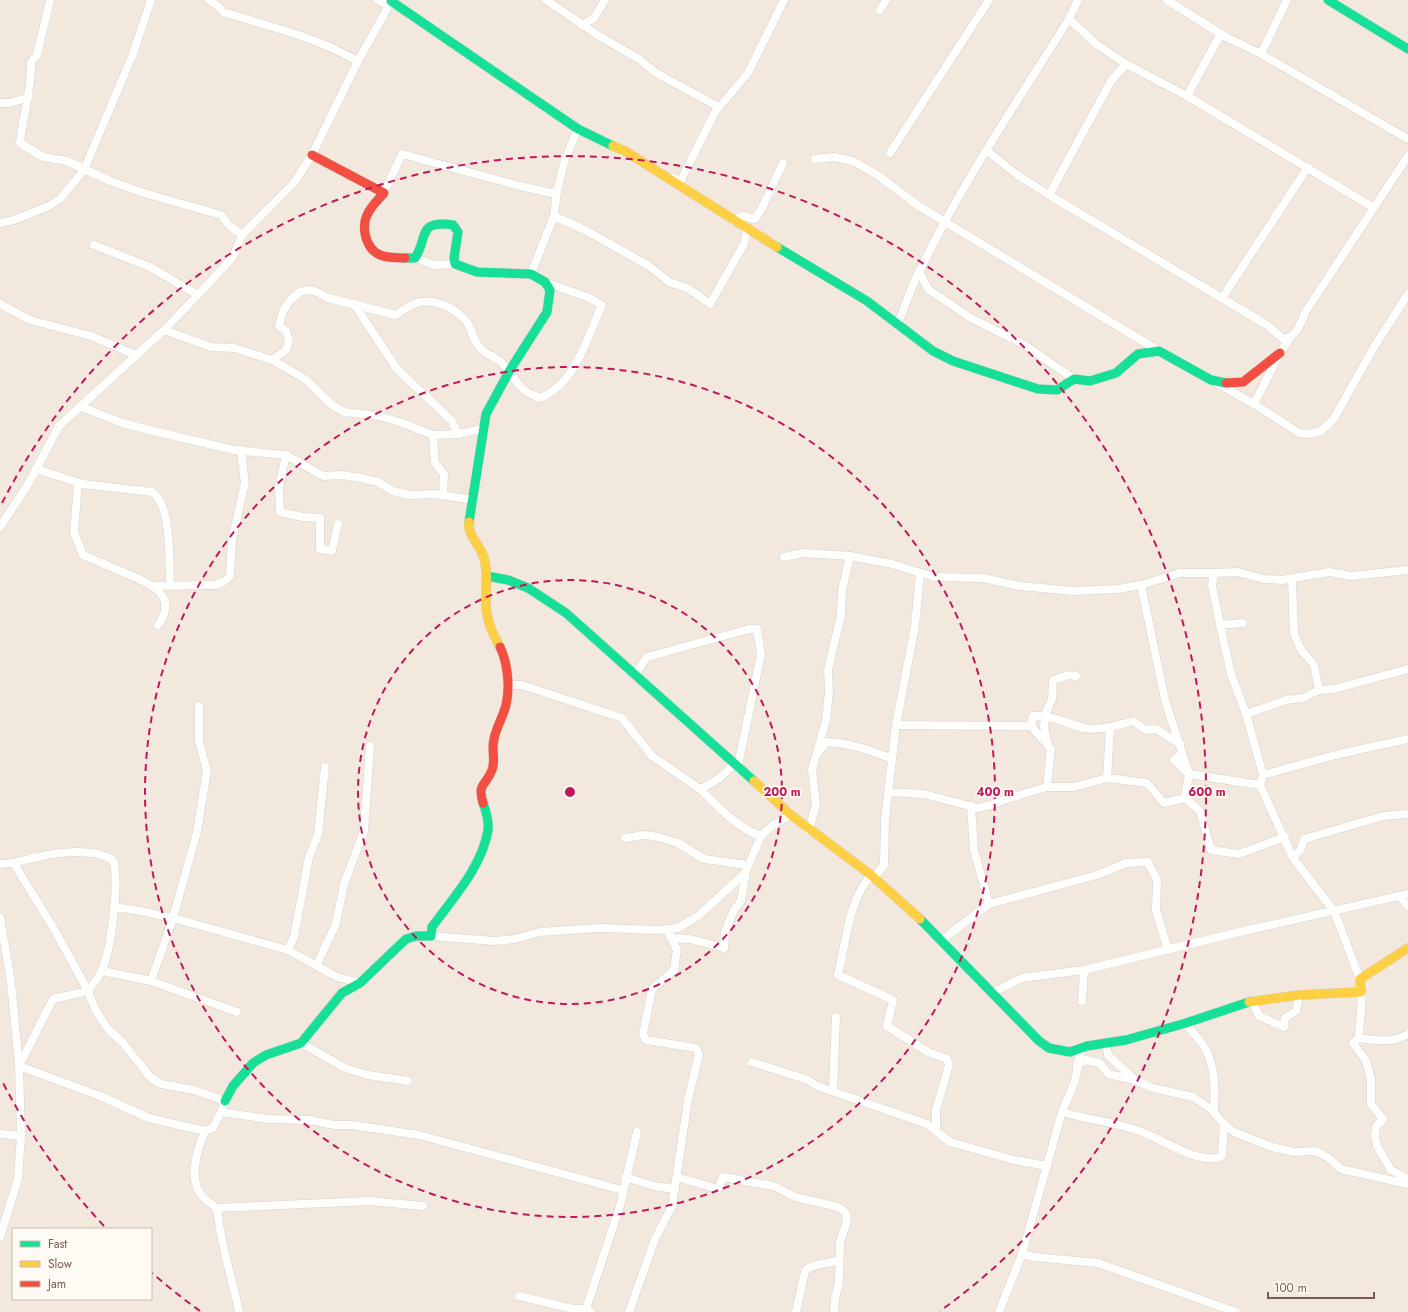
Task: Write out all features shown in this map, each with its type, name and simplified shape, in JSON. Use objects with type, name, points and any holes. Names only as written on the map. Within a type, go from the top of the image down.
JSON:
[{"type":"street","points":[[50,0],[37,55],[31,62],[29,97],[24,111],[20,143],[43,157],[67,161],[84,170],[144,193],[221,215],[229,225],[242,235]]},
{"type":"street","points":[[0,223],[14,220],[49,206],[60,199],[84,170],[134,54],[151,0]]},
{"type":"street","points":[[209,0],[218,6],[223,12],[299,35],[330,47],[358,61]]},
{"type":"street","points":[[378,0],[390,2],[578,129],[625,151],[680,182],[711,119],[719,107],[748,73],[784,0]]},
{"type":"street","points":[[546,0],[599,36],[639,59],[656,73],[719,107]]},
{"type":"street","points":[[582,25],[594,18],[605,0]]},
{"type":"street","points":[[880,10],[886,0]]},
{"type":"street","points":[[890,153],[989,0]]},
{"type":"street","points":[[898,324],[919,271],[945,222],[986,150],[1069,19],[1078,0]]},
{"type":"street","points":[[1167,0],[1224,36],[1261,54],[1408,139]]},
{"type":"street","points":[[1261,54],[1287,0]]},
{"type":"street","points":[[1328,0],[1408,49]]},
{"type":"street","points":[[0,527],[36,469],[59,426],[82,407],[164,330],[198,295],[233,257],[242,235],[294,183],[312,155],[358,61],[390,2]]},
{"type":"street","points":[[594,18],[599,36]]},
{"type":"street","points":[[1069,19],[1096,44],[1126,64],[1187,96],[1308,167],[1374,208]]},
{"type":"street","points":[[1187,96],[1220,37],[1224,36]]},
{"type":"street","points":[[1049,195],[1111,81],[1126,64]]},
{"type":"street","points":[[0,103],[10,103],[29,97]]},
{"type":"street","points":[[530,274],[554,216],[564,159],[578,129]]},
{"type":"street","points":[[986,150],[1016,174],[1049,195],[1267,324],[1283,339],[1290,338]]},
{"type":"street","points":[[625,151],[747,230],[867,301],[933,351],[945,358],[1038,389],[1057,390],[1074,379]]},
{"type":"street","points":[[272,360],[286,350],[289,341],[286,331],[279,326],[283,311],[291,299],[300,292],[315,291],[328,298],[396,315],[407,307],[420,302],[442,304],[454,310],[465,320],[472,330],[476,344],[484,352],[498,360],[510,370],[523,389],[539,398],[550,394],[572,374],[602,305],[587,297],[546,282],[530,274],[477,272],[455,264],[436,265],[415,258],[379,255],[372,249],[364,232],[365,221],[373,205],[384,193],[402,154],[520,186],[551,193],[557,192]]},
{"type":"street","points":[[312,155],[384,193]]},
{"type":"street","points":[[1254,404],[1280,353],[1290,338],[1296,333],[1306,312],[1408,156]]},
{"type":"street","points":[[814,159],[834,157],[853,160],[879,176],[917,205],[1159,351],[1254,404],[1299,433],[1309,434],[1321,431],[1332,420],[1374,347],[1408,294]]},
{"type":"street","points":[[734,221],[742,216],[755,219],[761,210],[783,163]]},
{"type":"street","points":[[1222,298],[1308,167]]},
{"type":"street","points":[[554,216],[587,231],[649,266],[669,282],[689,289],[710,304],[744,244],[747,230]]},
{"type":"street","points":[[415,258],[419,254],[424,233],[430,227],[440,223],[447,224],[453,225],[458,232],[454,258],[455,264]]},
{"type":"street","points":[[94,245],[150,267],[198,295]]},
{"type":"street","points":[[919,271],[928,289],[969,317],[1023,344],[1074,379],[1090,381],[1116,374],[1138,354],[1159,351]]},
{"type":"street","points":[[431,936],[432,927],[475,867],[488,830],[487,814],[480,792],[482,785],[492,770],[494,758],[493,741],[506,704],[507,685],[502,651],[490,628],[486,607],[487,576],[484,557],[468,528],[474,500],[486,414],[510,370],[546,312],[550,290],[546,282]]},
{"type":"street","points":[[0,304],[30,320],[91,336],[136,355]]},
{"type":"street","points":[[354,304],[397,369],[452,421],[458,434]]},
{"type":"street","points":[[164,330],[211,347],[234,348],[272,360],[305,380],[332,405],[344,412],[379,416],[400,422],[433,435],[458,434],[483,429]]},
{"type":"street","points":[[1211,380],[1227,383],[1243,382],[1280,353]]},
{"type":"street","points":[[82,407],[122,423],[206,444],[286,455],[323,476],[343,475],[361,478],[378,482],[393,491],[409,495],[443,496],[474,500]]},
{"type":"street","points":[[433,435],[435,463],[444,474],[443,496]]},
{"type":"street","points":[[154,586],[216,585],[225,581],[230,576],[232,540],[244,483],[241,450]]},
{"type":"street","points":[[286,455],[279,488],[280,512],[303,517],[320,518],[320,549],[332,551],[338,524]]},
{"type":"street","points":[[36,469],[78,483],[152,492],[156,495],[160,501],[168,530],[170,585]]},
{"type":"street","points":[[78,483],[74,532],[83,555],[154,586],[163,596],[165,608],[165,616],[158,625]]},
{"type":"street","points":[[784,557],[810,553],[850,556],[892,564],[934,577],[983,578],[1020,586],[1073,591],[1116,589],[1141,585],[1180,573],[1237,572],[1264,579],[1292,580],[1329,572],[1351,576],[1408,570]]},
{"type":"street","points":[[809,830],[816,804],[812,770],[826,720],[829,692],[828,670],[841,614],[842,590],[850,556]]},
{"type":"street","points":[[920,573],[915,626],[896,724],[885,819],[884,865],[863,885],[853,905],[838,975],[893,1000],[887,1026],[928,1052],[947,1059],[949,1065],[936,1110],[936,1129]]},
{"type":"street","points":[[1214,573],[1212,585],[1220,625],[1231,674],[1246,714],[1262,775],[1260,784],[1285,837],[1293,858],[1334,911],[1360,979],[1362,999],[1359,1018],[1359,1038]]},
{"type":"street","points":[[487,576],[508,580],[528,588],[566,612],[791,815],[872,876],[942,940],[994,992],[1039,1041],[1049,1048],[1070,1052],[1081,1048],[1126,1040],[1186,1023],[1252,1001],[1299,995],[1361,992]]},
{"type":"street","points":[[1292,580],[1294,633],[1301,650],[1314,665],[1319,690]]},
{"type":"street","points":[[1141,585],[1166,700],[1189,774],[1185,798]]},
{"type":"street","points":[[1220,625],[1243,623]]},
{"type":"street","points":[[635,674],[647,657],[749,629],[757,629],[761,654],[736,764],[721,778],[700,789]]},
{"type":"street","points":[[1246,714],[1286,700],[1303,698],[1319,690],[1334,689],[1408,669]]},
{"type":"street","points":[[1048,746],[1044,727],[1045,715],[1052,699],[1053,680],[1068,675],[1076,676]]},
{"type":"street","points":[[507,685],[522,685],[575,704],[622,718],[652,756],[700,789],[719,809],[753,833],[761,836]]},
{"type":"street","points":[[152,981],[173,918],[197,832],[207,771],[199,741],[199,706]]},
{"type":"street","points":[[1031,726],[1033,716],[1045,715],[1085,728],[1110,728],[1133,721],[1146,730],[1156,729],[1180,744]]},
{"type":"street","points":[[896,724],[1031,726],[1051,749],[1047,788]]},
{"type":"street","points":[[1107,778],[1110,728]]},
{"type":"street","points":[[1262,775],[1334,755],[1408,739]]},
{"type":"street","points":[[817,752],[827,742],[838,743],[868,749],[892,759]]},
{"type":"street","points":[[316,966],[336,924],[344,884],[364,831],[370,746]]},
{"type":"street","points":[[288,950],[294,937],[309,857],[318,835],[325,767]]},
{"type":"street","points":[[1189,774],[1260,784]]},
{"type":"street","points":[[889,792],[924,794],[977,808],[1047,788],[1074,787],[1107,778],[1147,783],[1164,803],[1185,798]]},
{"type":"street","points":[[1185,798],[1200,811],[1211,850],[1238,854],[1285,837]]},
{"type":"street","points":[[971,806],[974,850],[989,904]]},
{"type":"street","points":[[1293,858],[1301,849],[1304,839],[1383,816],[1408,814]]},
{"type":"street","points":[[671,938],[688,939],[724,948],[725,932],[734,910],[740,901],[747,868],[761,836],[774,825],[791,815]]},
{"type":"street","points":[[625,838],[644,835],[658,837],[678,844],[704,859],[747,868]]},
{"type":"street","points":[[0,864],[14,864],[33,858],[66,852],[104,854],[113,860],[116,869],[114,908],[102,971],[88,991],[53,999],[19,1066]]},
{"type":"street","points":[[942,940],[989,904],[1097,875],[1126,863],[1148,862],[1157,880],[1156,910],[1168,950]]},
{"type":"street","points":[[14,864],[53,927],[88,991],[96,1011],[108,1029],[123,1043],[151,1078],[161,1084],[194,1090],[225,1101]]},
{"type":"street","points":[[423,1206],[369,1201],[217,1208],[203,1198],[196,1182],[197,1150],[205,1132],[213,1128],[233,1086],[253,1063],[266,1055],[301,1043],[342,993],[360,983],[406,939],[416,936],[431,936],[494,941],[515,939],[540,932],[678,928],[692,921],[747,868]]},
{"type":"street","points":[[994,992],[1022,978],[1084,970],[1408,894]]},
{"type":"street","points":[[1399,896],[1408,906]]},
{"type":"street","points":[[114,908],[128,908],[173,918],[288,950],[337,977],[360,983]]},
{"type":"street","points":[[0,922],[11,982],[19,1066],[21,1136],[18,1179],[0,1237]]},
{"type":"street","points":[[629,1312],[655,1239],[672,1206],[688,1100],[699,1054],[696,1048],[646,1040],[643,1034],[652,989],[674,970],[677,950],[667,929]]},
{"type":"street","points":[[677,950],[688,939]]},
{"type":"street","points":[[1360,979],[1408,948]]},
{"type":"street","points":[[1082,1001],[1084,970]]},
{"type":"street","points":[[102,971],[152,981],[237,1012]]},
{"type":"street","points":[[1252,1001],[1260,1016],[1284,1027],[1285,1018],[1296,1011],[1299,995]]},
{"type":"street","points":[[833,1091],[836,1017]]},
{"type":"street","points":[[1186,1023],[1189,1029],[1204,1046],[1210,1059],[1215,1089],[1214,1113]]},
{"type":"street","points":[[1408,1034],[1386,1042],[1359,1038],[1353,1043],[1366,1061],[1371,1080],[1371,1104],[1383,1119],[1376,1127],[1375,1136],[1377,1146],[1391,1170],[1408,1179]]},
{"type":"street","points":[[301,1043],[345,1068],[368,1075],[408,1081]]},
{"type":"street","points":[[1106,1043],[1108,1055],[1134,1080]]},
{"type":"street","points":[[999,1312],[1022,1254],[1062,1112],[1075,1081],[1081,1048]]},
{"type":"street","points":[[1078,1065],[1086,1060],[1100,1063],[1108,1074],[1134,1080],[1153,1088],[1174,1091],[1193,1097],[1214,1113],[1234,1132],[1272,1147],[1294,1152],[1316,1151],[1327,1157],[1341,1169],[1408,1184]]},
{"type":"street","points":[[752,1062],[808,1080],[833,1091],[927,1124],[936,1129],[950,1142],[1014,1160],[1047,1166]]},
{"type":"street","points":[[19,1066],[100,1096],[149,1118],[205,1132]]},
{"type":"street","points":[[221,1112],[268,1119],[309,1120],[334,1125],[352,1125],[419,1135],[622,1190]]},
{"type":"street","points":[[1062,1112],[1142,1132],[1197,1157],[1215,1160],[1222,1156],[1224,1124]]},
{"type":"street","points":[[519,1296],[565,1310],[589,1311],[620,1206],[622,1190],[637,1132]]},
{"type":"street","points":[[0,1134],[21,1136]]},
{"type":"street","points":[[625,1177],[654,1186],[675,1189]]},
{"type":"street","points":[[677,1177],[718,1189],[723,1177],[774,1186],[794,1196],[838,1207],[845,1212],[847,1216],[840,1242],[839,1283],[834,1300],[834,1312]]},
{"type":"street","points":[[217,1208],[219,1234],[234,1287],[239,1312]]},
{"type":"street","points":[[1022,1254],[1034,1257],[1098,1263],[1216,1308],[1236,1312]]},
{"type":"street","points":[[796,1312],[805,1271],[813,1266],[829,1264],[839,1260]]},
{"type":"shaded area","points":[[0,0],[1408,0],[1408,1312],[0,1312]]},
{"type":"traffic: fast","points":[[1328,0],[1408,49]]},
{"type":"traffic: fast","points":[[391,1],[578,129],[613,146]]},
{"type":"traffic: fast","points":[[405,258],[415,258],[419,251],[425,232],[429,228],[434,225],[453,225],[458,232],[454,258],[455,264],[477,272],[531,274],[545,282],[550,290],[547,312],[510,370],[486,414],[469,522]]},
{"type":"traffic: fast","points":[[777,247],[867,301],[933,351],[953,361],[1038,389],[1057,390],[1074,379],[1090,381],[1116,373],[1138,354],[1159,351],[1211,380],[1226,383]]},
{"type":"traffic: fast","points":[[487,576],[508,580],[528,588],[566,613],[754,781]]},
{"type":"traffic: fast","points":[[225,1101],[233,1086],[253,1063],[266,1055],[301,1043],[342,993],[360,983],[406,939],[416,936],[431,936],[432,927],[466,882],[480,857],[488,830],[488,820],[483,803]]},
{"type":"traffic: fast","points":[[920,919],[1039,1041],[1049,1048],[1070,1052],[1087,1046],[1126,1040],[1186,1023],[1249,1002]]},
{"type":"traffic: slow","points":[[613,146],[625,151],[777,247]]},
{"type":"traffic: slow","points":[[469,522],[472,536],[484,558],[488,618],[500,647]]},
{"type":"traffic: slow","points":[[754,781],[791,815],[871,875],[920,919]]},
{"type":"traffic: slow","points":[[1249,1002],[1299,995],[1361,992],[1360,979],[1408,948]]},
{"type":"traffic: jam","points":[[312,155],[384,193],[367,215],[365,220],[366,238],[371,248],[380,255],[405,258]]},
{"type":"traffic: jam","points":[[1226,383],[1243,382],[1280,353]]},
{"type":"traffic: jam","points":[[483,803],[481,792],[483,785],[492,770],[494,758],[494,739],[505,709],[507,698],[508,683],[505,660],[500,647]]}]
